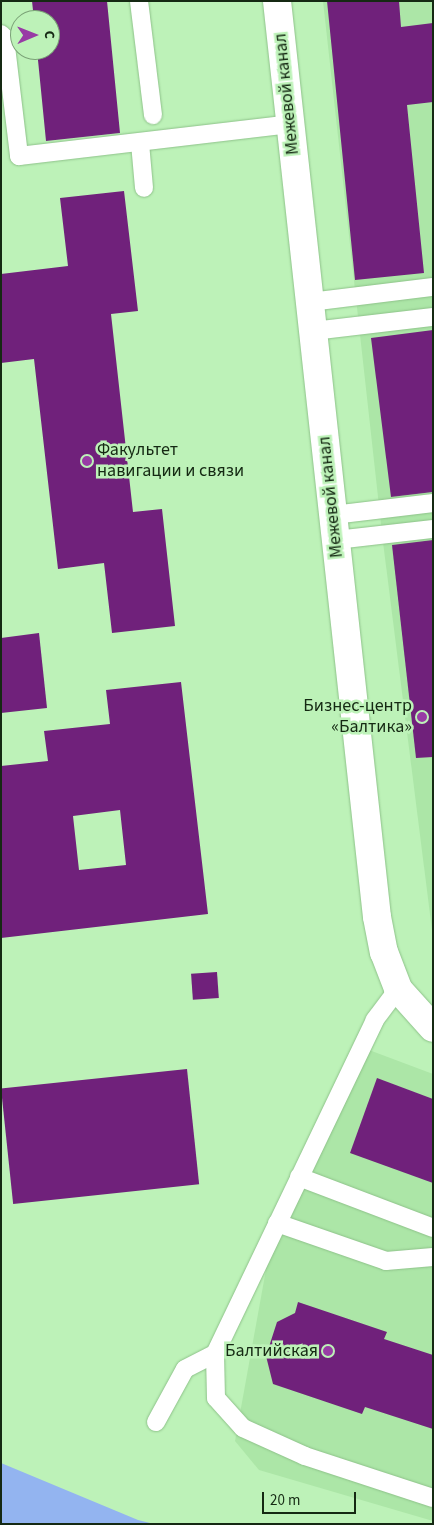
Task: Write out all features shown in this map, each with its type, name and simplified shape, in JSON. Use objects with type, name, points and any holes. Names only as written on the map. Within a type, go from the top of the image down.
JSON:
[{"type":"street","name":"Межевой канал","points":[[277,1],[378,917],[384,952],[398,989]]},
{"type":"street","points":[[398,989],[433,1028]]},
{"type":"lane","points":[[139,1],[153,115]]},
{"type":"lane","points":[[1,34],[5,38],[19,156],[290,124]]},
{"type":"lane","points":[[140,143],[144,188]]},
{"type":"lane","points":[[310,302],[433,287]]},
{"type":"lane","points":[[313,331],[433,317]]},
{"type":"lane","points":[[334,528],[433,503]]},
{"type":"lane","points":[[334,528],[433,529]]},
{"type":"lane","points":[[398,989],[375,1020],[214,1354],[216,1398],[243,1428],[305,1456],[433,1498]]},
{"type":"lane","points":[[299,1177],[433,1228]]},
{"type":"lane","points":[[277,1223],[386,1261],[433,1257]]},
{"type":"lane","points":[[156,1422],[185,1369],[214,1354]]},
{"type":"shaded area","points":[[323,1],[433,1],[433,938],[383,542]]},
{"type":"shaded area","points":[[369,1050],[433,1074],[433,1521],[259,1470],[235,1441],[267,1264]]},
{"type":"water","points":[[1,1463],[138,1520],[154,1524],[1,1524]]},
{"type":"building","points":[[32,1],[107,1],[120,133],[46,141],[38,60],[60,60],[60,10],[33,10]]},
{"type":"building","points":[[327,1],[399,1],[401,27],[433,23],[433,102],[407,105],[424,273],[355,280]]},
{"type":"building","name":"Факультет навигации и связи","points":[[124,191],[138,311],[111,314],[133,512],[162,509],[175,626],[112,633],[104,563],[58,569],[34,359],[1,363],[1,274],[68,266],[60,198]]},
{"type":"building","points":[[433,330],[433,492],[391,497],[371,338]]},
{"type":"building","name":"Бизнес-центр «Балтика»","points":[[433,540],[433,757],[416,758],[392,545]]},
{"type":"building","points":[[39,633],[47,708],[1,713],[1,638]]},
{"type":"building","points":[[181,682],[208,914],[1,938],[1,766],[48,761],[44,731],[110,724],[106,690]],"holes":[[[120,810],[126,865],[79,870],[73,816]]]},
{"type":"building","points":[[217,972],[219,998],[193,1000],[191,974]]},
{"type":"building","points":[[187,1069],[199,1184],[13,1204],[1,1089]]},
{"type":"building","points":[[377,1078],[433,1099],[433,1183],[350,1153]]},
{"type":"building","points":[[298,1302],[387,1332],[384,1339],[433,1355],[433,1429],[365,1407],[362,1414],[273,1384],[266,1356],[277,1322],[295,1313]]},
{"type":"place","name":"Факультет навигации и связи","points":[[87,461]]},
{"type":"place","name":"Бизнес-центр «Балтика»","points":[[422,717]]},
{"type":"place","name":"Балтийская","points":[[328,1351]]}]
